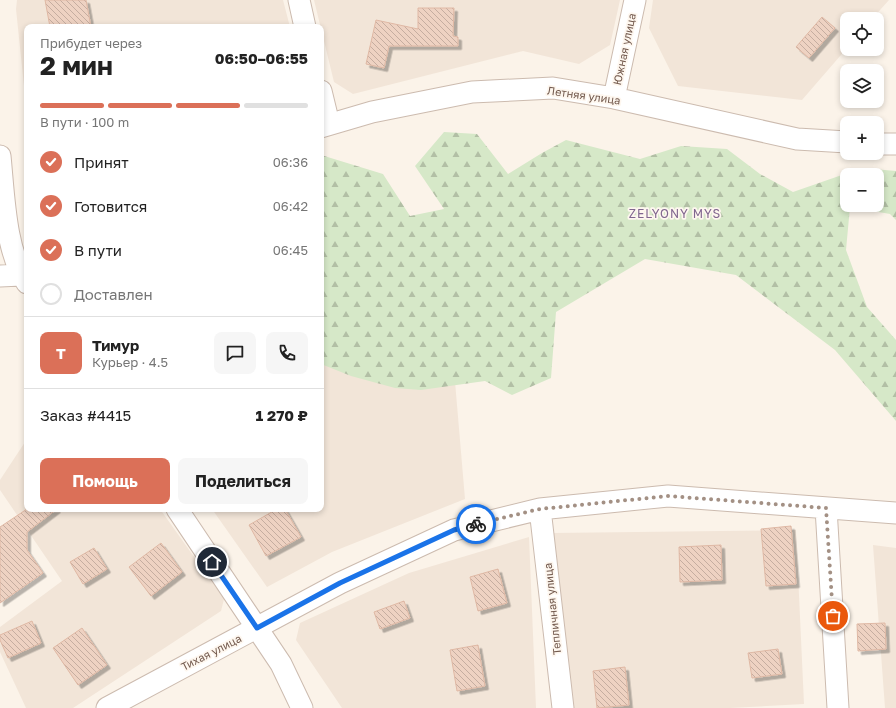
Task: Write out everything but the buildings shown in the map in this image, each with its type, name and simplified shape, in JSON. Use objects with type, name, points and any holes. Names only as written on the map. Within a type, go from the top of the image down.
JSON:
[{"type":"street","points":[[299,0],[304,24]]},
{"type":"street","name":"Южная улица","points":[[614,98],[635,0]]},
{"type":"street","name":"Летняя улица","points":[[325,125],[372,112],[472,92],[553,88],[614,98],[796,139],[840,142]]},
{"type":"street","points":[[884,144],[896,144]]},
{"type":"street","points":[[0,156],[6,224],[24,274]]},
{"type":"street","points":[[0,276],[24,277]]},
{"type":"street","name":"Тихая улица","points":[[107,708],[340,583],[454,530],[540,509],[668,496],[896,513]]},
{"type":"street","points":[[826,508],[838,708]]},
{"type":"street","name":"Тепличная улица","points":[[540,509],[563,708]]},
{"type":"street","points":[[179,512],[282,664],[302,708]]},
{"type":"shaded area","points":[[17,0],[283,0],[289,24],[24,24],[24,86],[16,9]]},
{"type":"shaded area","points":[[314,0],[620,0],[610,45],[579,64],[523,51],[353,94],[334,82],[324,41],[324,24],[320,24]]},
{"type":"shaded area","points":[[653,0],[889,0],[878,12],[840,12],[840,56],[802,100],[678,86],[649,28]]},
{"type":"shaded area","points":[[324,356],[453,358],[465,499],[332,552],[267,587],[214,512],[324,512]]},
{"type":"shaded area","points":[[24,444],[24,512],[162,512],[224,599],[221,611],[73,708],[26,708],[0,652],[0,627],[62,581],[0,490],[0,480]]},
{"type":"shaded area","points":[[796,530],[804,704],[730,708],[570,708],[552,533]]},
{"type":"shaded area","points":[[529,537],[536,708],[342,708],[296,640],[300,623],[409,573]]},
{"type":"shaded area","points":[[873,545],[896,548],[896,708],[885,708]]},
{"type":"green space","points":[[444,132],[477,134],[508,174],[566,140],[640,159],[681,146],[727,149],[760,174],[793,192],[840,176],[840,212],[850,212],[846,250],[867,307],[896,340],[896,421],[835,350],[736,275],[645,259],[556,312],[551,378],[512,395],[485,381],[421,390],[395,388],[351,376],[324,365],[324,156],[383,174],[410,216],[444,209],[415,166]]},
{"type":"green space","points":[[884,170],[896,171],[896,220],[890,214],[879,212],[884,212]]},
{"type":"way so far","points":[[476,524],[540,509],[668,496],[826,508],[833,616]]},
{"type":"district","name":"ZELYONY MYS","points":[[675,213]]},
{"type":"route","points":[[212,562],[257,628],[340,583],[454,530],[476,524]]}]
